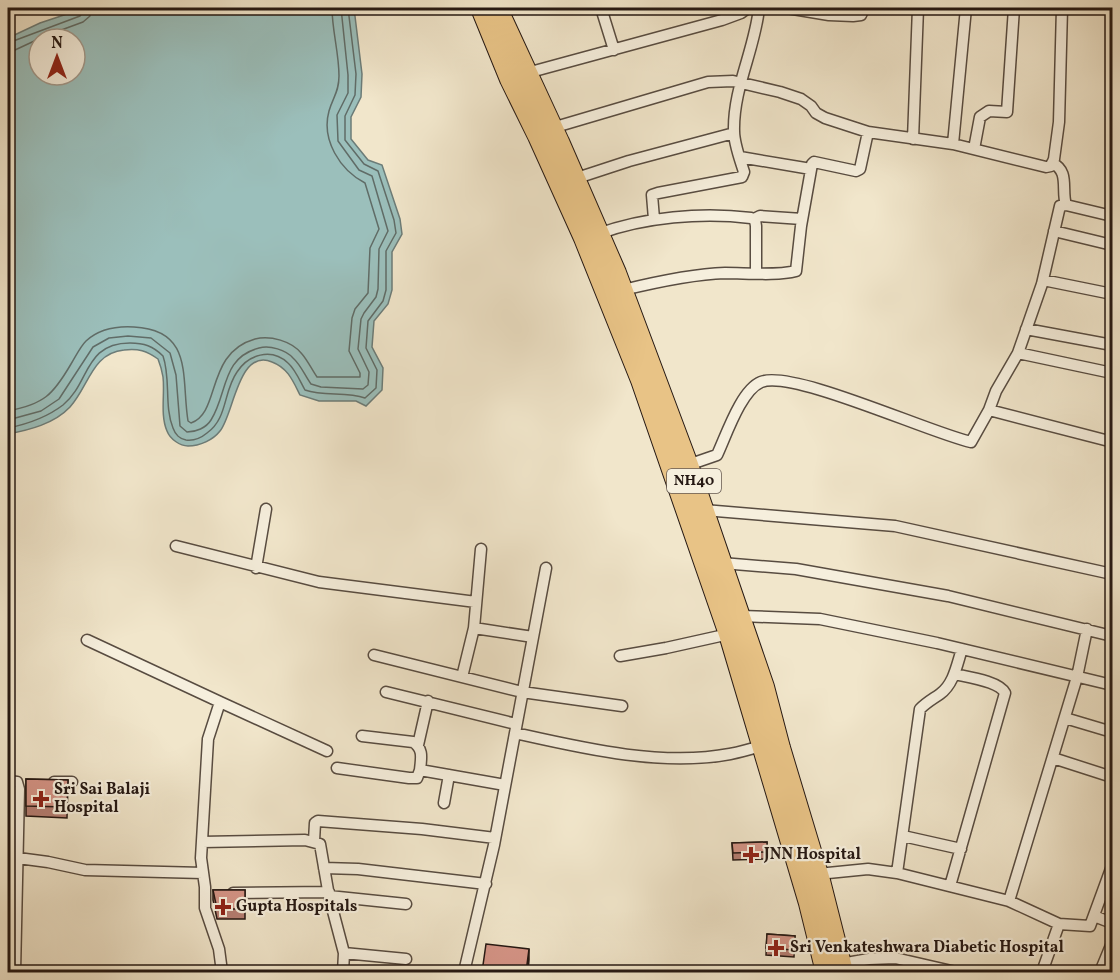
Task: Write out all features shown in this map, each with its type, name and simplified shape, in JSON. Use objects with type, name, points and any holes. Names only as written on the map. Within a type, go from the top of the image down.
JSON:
[{"type":"highway","name":"NH40","points":[[480,8],[510,79],[561,184],[608,294],[648,402],[814,880],[837,970]]},
{"type":"highway","name":"NH40","points":[[497,8],[623,290],[688,465],[764,687],[768,749]]},
{"type":"street","points":[[601,8],[614,50]]},
{"type":"street","points":[[527,73],[722,20],[748,8]]},
{"type":"street","points":[[654,219],[651,195],[742,177],[744,171],[734,133],[740,82],[758,22],[759,8]]},
{"type":"street","points":[[787,8],[844,16],[861,15],[864,8]]},
{"type":"street","points":[[913,139],[918,8]]},
{"type":"street","points":[[952,144],[966,8]]},
{"type":"street","points":[[974,149],[980,117],[989,111],[1007,112],[1014,8]]},
{"type":"street","points":[[552,128],[708,82],[722,80],[740,82],[801,99],[816,113],[868,132],[952,144],[1047,167],[1052,163],[1059,122],[1062,8]]},
{"type":"street","points":[[623,290],[652,283],[723,273],[796,271],[812,164],[814,162],[856,171],[860,169],[868,132]]},
{"type":"street","points":[[574,179],[628,161],[734,133]]},
{"type":"street","points":[[740,157],[811,169]]},
{"type":"street","points":[[1052,163],[1061,168],[1066,205]]},
{"type":"street","points":[[688,465],[717,455],[741,403],[752,388],[772,379],[787,380],[814,388],[971,442],[1018,353],[1042,280],[1060,206],[1066,205],[1113,216]]},
{"type":"street","points":[[598,234],[623,225],[654,219],[723,217],[754,219],[760,216],[802,219]]},
{"type":"street","points":[[754,219],[756,272]]},
{"type":"street","points":[[1054,231],[1113,244]]},
{"type":"street","points":[[1042,280],[1113,294]]},
{"type":"street","points":[[1026,329],[1113,345]]},
{"type":"street","points":[[1018,353],[1113,373]]},
{"type":"street","points":[[989,410],[1105,440]]},
{"type":"street","points":[[256,567],[266,509]]},
{"type":"street","points":[[704,510],[895,526],[1113,574]]},
{"type":"street","points":[[176,546],[319,582],[476,602]]},
{"type":"street","points":[[462,677],[474,628],[481,549]]},
{"type":"street","points":[[722,564],[796,569],[948,596],[1113,636]]},
{"type":"street","points":[[464,972],[486,884],[546,568]]},
{"type":"street","points":[[741,616],[820,619],[962,649],[1113,685]]},
{"type":"street","points":[[474,628],[532,637]]},
{"type":"street","points":[[1009,901],[1077,677],[1087,629]]},
{"type":"street","points":[[620,656],[729,634]]},
{"type":"street","points":[[87,640],[327,751]]},
{"type":"street","points":[[897,873],[920,709],[930,699],[942,693],[951,682],[962,649]]},
{"type":"street","points":[[374,655],[522,692],[622,706]]},
{"type":"street","points":[[950,886],[1005,693],[1003,688],[995,684],[954,674]]},
{"type":"street","points":[[386,692],[428,701],[516,728],[612,752],[664,757],[703,757],[768,749]]},
{"type":"street","points":[[418,746],[428,701]]},
{"type":"street","points":[[220,702],[208,739],[202,842],[206,908],[219,949],[222,972]]},
{"type":"street","points":[[1065,718],[1113,732]]},
{"type":"street","points":[[337,768],[417,778],[422,757],[418,746],[413,742],[362,736]]},
{"type":"street","points":[[1053,758],[1113,777]]},
{"type":"street","points":[[420,770],[505,785]]},
{"type":"street","points":[[444,803],[449,775]]},
{"type":"street","points":[[12,970],[12,900],[18,858],[19,789],[23,782],[72,782]]},
{"type":"street","points":[[314,841],[315,823],[318,820],[495,838]]},
{"type":"street","points":[[903,836],[961,849]]},
{"type":"street","points":[[202,842],[314,841],[320,844],[329,895],[344,953],[343,972]]},
{"type":"street","points":[[18,858],[85,870],[203,873]]},
{"type":"street","points":[[814,880],[868,869],[897,873],[1009,901],[1059,924],[1090,926],[1113,866]]},
{"type":"street","points":[[324,868],[358,869],[486,884]]},
{"type":"street","points":[[205,893],[329,895],[406,904]]},
{"type":"street","points":[[1094,916],[1113,923]]},
{"type":"street","points":[[1042,972],[1059,924]]},
{"type":"street","points":[[1100,972],[1113,943]]},
{"type":"street","points":[[344,953],[406,959]]},
{"type":"street","points":[[837,970],[868,959],[895,958],[956,972]]},
{"type":"water","points":[[85,8],[354,8],[362,74],[361,97],[351,117],[351,139],[368,160],[382,165],[400,219],[402,234],[392,252],[392,290],[388,304],[374,321],[372,347],[383,368],[382,390],[366,406],[356,401],[319,401],[300,395],[282,368],[272,362],[261,360],[252,364],[244,373],[220,431],[206,442],[185,446],[168,434],[165,425],[163,377],[158,359],[142,351],[129,349],[113,352],[105,357],[92,372],[70,407],[57,418],[33,428],[8,434],[8,38],[27,29],[27,87],[87,87],[87,27],[31,27]]},
{"type":"building","points":[[26,779],[68,780],[67,807],[26,806]]},
{"type":"building","points":[[767,842],[767,852],[733,853],[732,843]]},
{"type":"building","points":[[213,890],[245,890],[245,909],[217,909]]},
{"type":"building","points":[[767,934],[795,936],[794,950],[766,948]]},
{"type":"building","points":[[486,944],[529,949],[526,972],[482,972]]},
{"type":"place","name":"Sri Sai Balaji Hospital","points":[[41,799]]},
{"type":"place","name":"JNN Hospital","points":[[751,855]]},
{"type":"place","name":"Gupta Hospitals","points":[[223,907]]},
{"type":"place","name":"Sri Venkateshwara Diabetic Hospital","points":[[776,948]]}]
